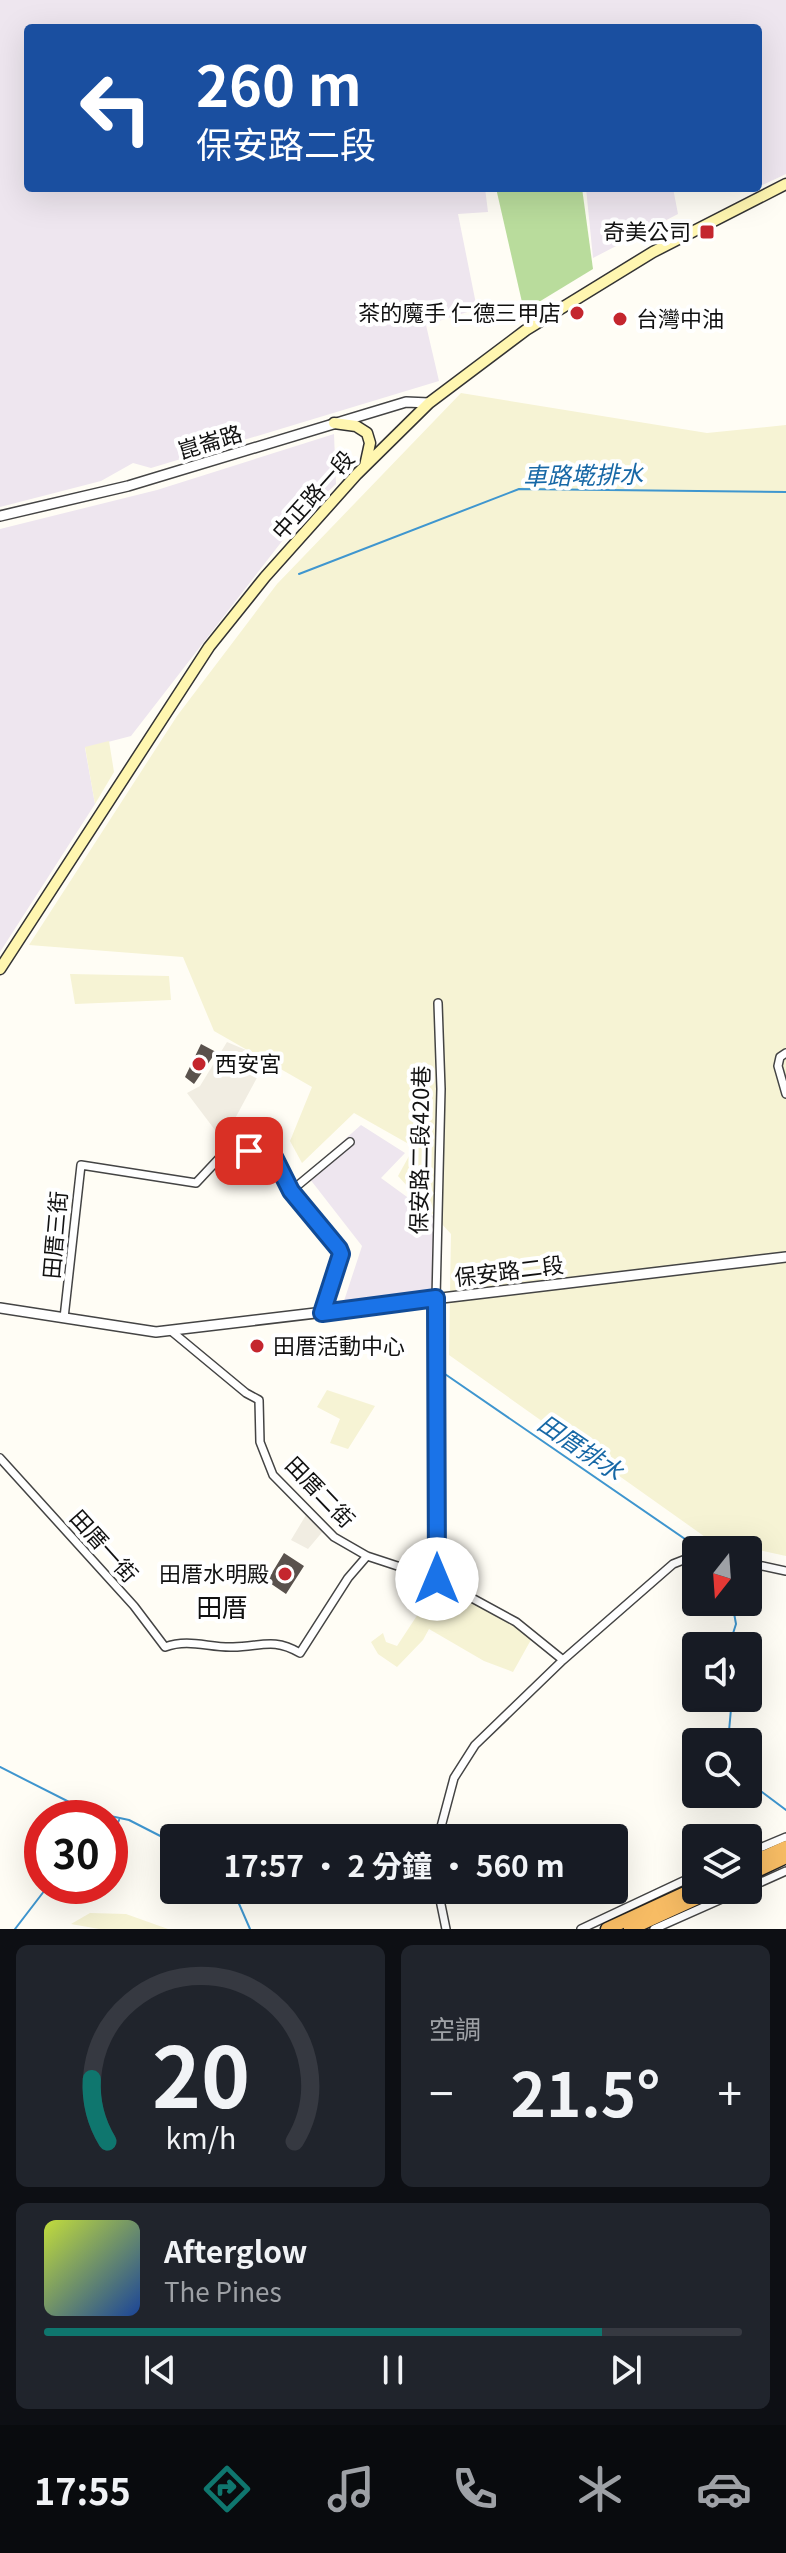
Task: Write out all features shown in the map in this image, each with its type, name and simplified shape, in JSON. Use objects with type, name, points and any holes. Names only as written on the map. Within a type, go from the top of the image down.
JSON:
[{"type":"highway","points":[[762,1858],[786,1847]]},
{"type":"highway","points":[[762,1868],[786,1857]]},
{"type":"highway","points":[[607,1929],[682,1894]]},
{"type":"highway","points":[[630,1929],[684,1904]]},
{"type":"main road","name":"中正路一段","points":[[0,969],[209,647],[265,577],[365,466],[429,403],[576,296],[653,252],[786,184]]},
{"type":"main road","points":[[334,423],[356,426],[367,433],[370,443],[365,466]]},
{"type":"street","name":"崑崙路","points":[[0,516],[128,486],[406,402],[429,403]]},
{"type":"street","name":"保安路二段420巷","points":[[437,1579],[436,1298],[441,1089],[438,1003]]},
{"type":"street","points":[[786,1053],[780,1057],[778,1066],[786,1094]]},
{"type":"street","points":[[291,1191],[350,1142]]},
{"type":"street","name":"田厝三街","points":[[64,1318],[81,1165],[196,1183],[226,1151],[267,1151],[277,1159],[291,1191],[341,1254],[322,1313]]},
{"type":"street","name":"保安路二段","points":[[0,1308],[156,1332],[786,1257]]},
{"type":"street","name":"田厝二街","points":[[170,1330],[259,1400],[260,1442],[273,1475],[334,1537],[367,1556],[437,1579],[516,1622],[563,1660]]},
{"type":"street","name":"田厝一街","points":[[0,1458],[134,1606],[165,1647],[180,1641],[236,1648],[250,1643],[281,1643],[300,1653],[348,1578],[367,1556]]},
{"type":"street","points":[[440,1824],[463,1761],[507,1712],[673,1564],[682,1560]]},
{"type":"street","points":[[762,1566],[786,1571]]},
{"type":"street","points":[[762,1847],[786,1837]]},
{"type":"street","points":[[762,1882],[786,1871]]},
{"type":"street","points":[[581,1929],[682,1882]]},
{"type":"street","points":[[441,1904],[446,1929]]},
{"type":"street","points":[[654,1929],[710,1904]]},
{"type":"shaded area","points":[[0,0],[786,0],[786,174],[762,185],[762,24],[24,24],[24,192],[486,192],[488,212],[458,214],[477,309],[426,325],[439,381],[151,468],[133,463],[101,481],[0,507]]},
{"type":"shaded area","points":[[586,192],[674,192],[678,214],[593,258]]},
{"type":"shaded area","points":[[461,393],[707,433],[786,425],[786,1556],[762,1551],[762,1536],[704,1536],[449,1355],[451,1234],[398,1176],[414,1147],[354,1113],[302,1163],[290,1141],[312,1087],[214,1031],[183,957],[29,945],[177,716],[277,584]]},
{"type":"shaded area","points":[[334,434],[336,484],[300,518],[131,736],[85,748],[95,804],[0,952],[0,529],[157,490]]},
{"type":"shaded area","points":[[109,741],[114,772],[95,804],[85,747]]},
{"type":"shaded area","points":[[70,974],[169,976],[171,1000],[75,1004]]},
{"type":"shaded area","points":[[227,1042],[267,1059],[231,1126],[218,1134],[187,1093],[200,1086]]},
{"type":"shaded area","points":[[361,1125],[405,1153],[381,1178],[440,1221],[436,1291],[344,1301],[362,1246],[306,1174]]},
{"type":"shaded area","points":[[327,1390],[375,1406],[348,1449],[330,1443],[340,1419],[317,1407]]},
{"type":"shaded area","points":[[306,1515],[324,1530],[308,1549],[291,1540]]},
{"type":"shaded area","points":[[441,1587],[488,1610],[532,1638],[513,1672],[484,1661],[429,1629],[423,1640],[397,1667],[378,1654],[371,1642],[383,1633],[386,1642],[397,1646],[420,1611],[431,1614]]},
{"type":"shaded area","points":[[90,1913],[126,1914],[168,1929],[99,1929],[71,1924]]},
{"type":"green space","points":[[497,192],[583,192],[593,269],[524,311]]},
{"type":"building","name":"西安宮","points":[[201,1044],[216,1052],[194,1084],[185,1077]]},
{"type":"building","name":"田厝水明殿","points":[[284,1553],[304,1566],[286,1594],[267,1581]]},
{"type":"waterway","name":"車路墘排水","points":[[299,574],[519,489],[786,492]]},
{"type":"waterway","name":"田厝排水","points":[[442,1372],[682,1537]]},
{"type":"waterway","name":"田厝排水","points":[[733,1632],[735,1616]]},
{"type":"waterway","name":"田厝排水","points":[[729,1728],[731,1712]]},
{"type":"waterway","points":[[0,1767],[87,1811],[129,1820],[160,1836]]},
{"type":"waterway","name":"田厝排水","points":[[762,1792],[786,1810]]},
{"type":"waterway","points":[[15,1929],[34,1904]]},
{"type":"waterway","points":[[239,1904],[250,1929]]},
{"type":"place","name":"奇美公司","points":[[707,232]]},
{"type":"place","name":"茶的魔手 仁德三甲店","points":[[577,313]]},
{"type":"place","name":"台灣中油","points":[[620,319]]},
{"type":"place","name":"西安宮","points":[[199,1064]]},
{"type":"place","name":"田厝活動中心","points":[[257,1346]]},
{"type":"place","name":"田厝水明殿","points":[[285,1574]]},
{"type":"district","name":"田厝","points":[[222,1608]]},
{"type":"route","points":[[249,1151],[272,1153],[291,1191],[339,1249],[341,1254],[322,1313],[436,1298],[437,1579]]}]
